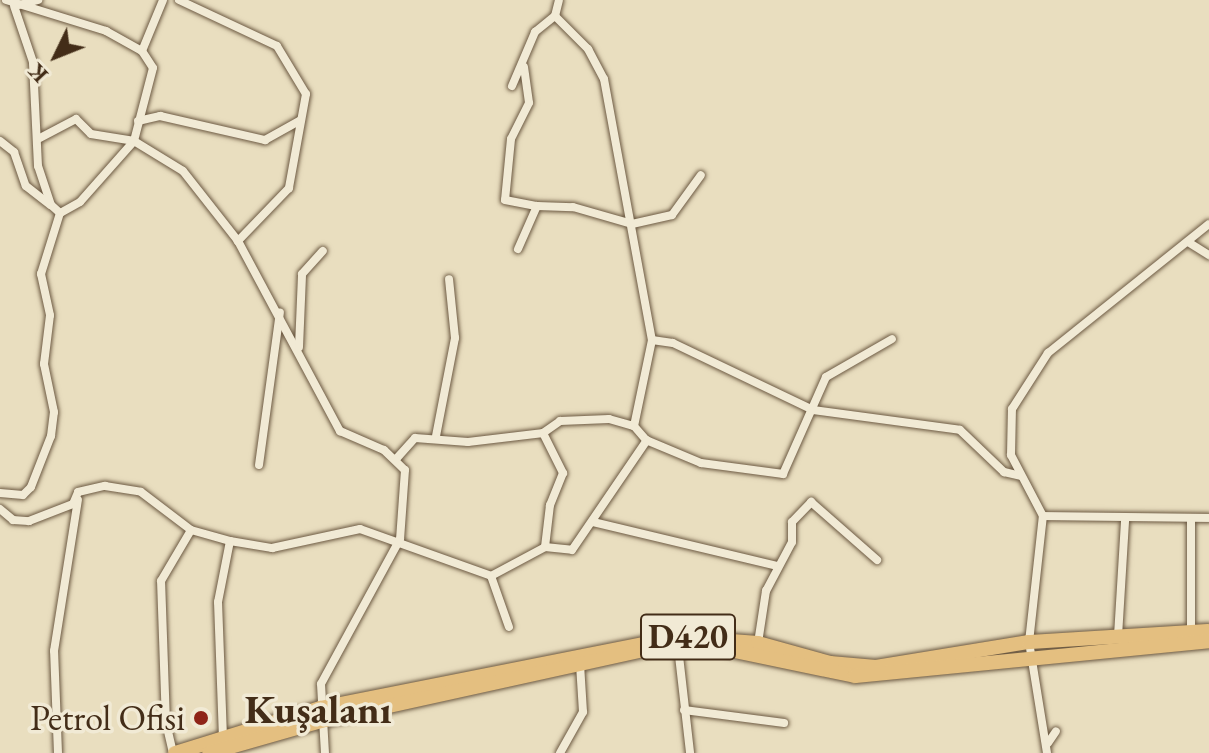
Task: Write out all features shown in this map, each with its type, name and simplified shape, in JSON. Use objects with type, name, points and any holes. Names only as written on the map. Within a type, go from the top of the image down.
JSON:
[{"type":"highway","name":"D420","points":[[208,750],[223,738],[320,714],[579,659],[678,642],[758,643],[830,663],[876,667],[1118,636],[1209,631]]},
{"type":"highway","name":"D420","points":[[678,642],[855,676],[923,674],[1030,648],[1209,641]]},
{"type":"highway","name":"D420","points":[[174,753],[208,750],[320,714]]},
{"type":"street","points":[[10,3],[38,0]]},
{"type":"street","points":[[142,51],[163,0]]},
{"type":"street","points":[[179,0],[277,46],[306,94],[289,188],[238,241]]},
{"type":"street","points":[[512,86],[524,67],[535,32],[555,16],[559,0]]},
{"type":"street","points":[[0,493],[23,495],[31,487],[51,436],[54,412],[44,364],[50,315],[41,274],[60,213],[80,202],[134,141],[153,68],[142,51],[106,31],[10,3]]},
{"type":"street","points":[[10,3],[33,62],[38,166],[51,205]]},
{"type":"street","points":[[555,16],[588,49],[604,79],[632,224],[652,340],[652,363],[634,426]]},
{"type":"street","points":[[524,67],[529,103],[511,139],[505,200],[537,206],[573,207],[632,224],[672,215],[701,175]]},
{"type":"street","points":[[138,121],[160,116],[265,140],[301,120]]},
{"type":"street","points":[[38,139],[76,119],[103,139],[134,141],[183,171],[238,241],[280,312],[340,431],[397,458],[407,485],[400,539],[321,684],[320,714],[325,753]]},
{"type":"street","points":[[0,141],[14,152],[26,186],[60,213]]},
{"type":"street","points":[[518,249],[537,206]]},
{"type":"street","points":[[1048,748],[1030,648],[1043,516],[1021,476],[1007,433],[1031,372],[1209,224]]},
{"type":"street","points":[[1188,242],[1209,255]]},
{"type":"street","points":[[299,348],[302,274],[323,251]]},
{"type":"street","points":[[436,436],[455,338],[449,279]]},
{"type":"street","points":[[259,465],[280,312]]},
{"type":"street","points":[[397,458],[415,438],[436,436],[468,442],[543,433],[560,421],[609,419],[634,426],[647,440],[701,463],[783,474],[826,377],[892,339]]},
{"type":"street","points":[[652,340],[673,343],[813,410],[960,430],[1004,472],[1021,476]]},
{"type":"street","points":[[543,433],[563,473],[550,505],[545,547]]},
{"type":"street","points":[[491,576],[545,547],[572,550],[647,440]]},
{"type":"street","points":[[78,492],[105,486],[141,492],[191,530],[272,548],[360,529],[400,539],[491,576],[509,627]]},
{"type":"street","points":[[0,512],[29,521],[73,504],[78,492]]},
{"type":"street","points":[[58,753],[54,651],[78,492]]},
{"type":"street","points":[[758,643],[777,566],[792,542],[792,522],[811,502],[877,560]]},
{"type":"street","points":[[1043,516],[1191,521],[1209,518]]},
{"type":"street","points":[[1118,636],[1125,520]]},
{"type":"street","points":[[1191,521],[1191,632]]},
{"type":"street","points":[[593,522],[777,566]]},
{"type":"street","points":[[174,753],[166,723],[161,581],[191,530]]},
{"type":"street","points":[[223,738],[218,602],[230,541]]},
{"type":"street","points":[[678,642],[690,753]]},
{"type":"street","points":[[560,753],[583,712],[579,659]]},
{"type":"street","points":[[684,710],[784,723]]},
{"type":"street","points":[[1048,748],[1056,731]]},
{"type":"place","name":"Petrol Ofisi","points":[[201,718]]},
{"type":"district","name":"Kuşalanı","points":[[318,709]]}]
